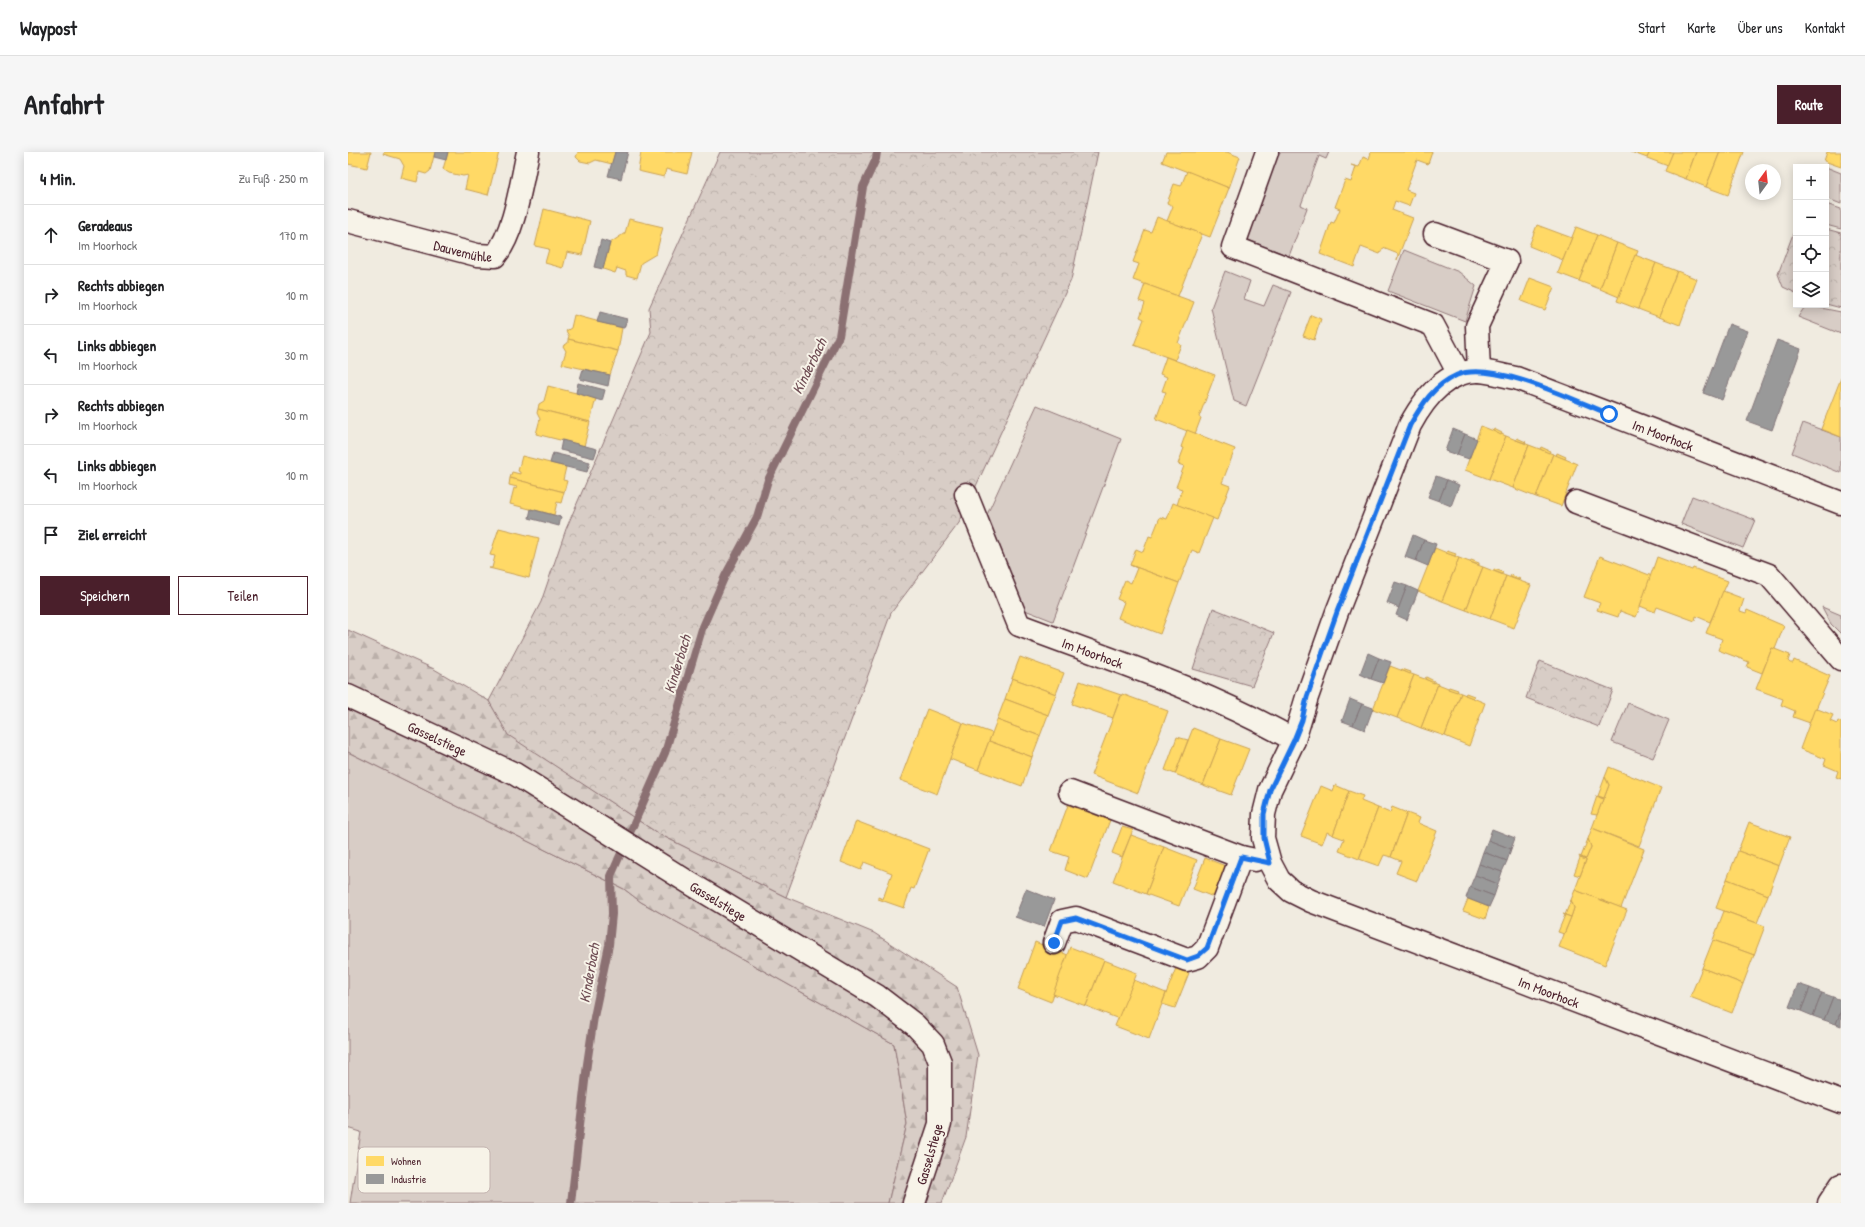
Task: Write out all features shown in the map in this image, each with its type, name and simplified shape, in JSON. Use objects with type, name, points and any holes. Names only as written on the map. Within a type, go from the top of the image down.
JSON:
[{"type":"street","name":"Dauvemühle","points":[[348,222],[477,255],[495,256],[504,246],[510,228],[528,152]]},
{"type":"street","points":[[1267,152],[1233,247],[1433,325],[1469,373]]},
{"type":"street","points":[[1435,234],[1507,262],[1477,326],[1469,373]]},
{"type":"street","name":"Im Moorhock","points":[[1841,503],[1516,378],[1469,373],[1444,382],[1432,392],[1419,408],[1410,425],[1333,622],[1307,697],[1302,720],[1270,790],[1264,814],[1264,838],[1270,863],[1279,880],[1291,891],[1311,901],[1841,1102]]},
{"type":"street","name":"Im Moorhock","points":[[966,494],[1019,625],[1165,680],[1264,722],[1294,740]]},
{"type":"street","points":[[1576,502],[1769,576],[1841,659]]},
{"type":"street","name":"Gasselstiege","points":[[348,696],[515,774],[650,859],[876,996],[915,1025],[933,1044],[940,1062],[940,1124],[914,1203]]},
{"type":"street","points":[[1070,792],[1241,857],[1270,863]]},
{"type":"street","points":[[1054,943],[1062,921],[1076,918],[1187,960],[1198,956],[1207,948],[1241,857]]},
{"type":"street","points":[[1829,1203],[1841,1185]]},
{"type":"green space","points":[[720,152],[1098,152],[1071,280],[959,523],[891,613],[786,897],[659,834],[508,735],[489,701],[541,602],[566,529],[651,332],[649,308]]},
{"type":"green space","points":[[1255,152],[1329,152],[1326,159],[1319,156],[1301,205],[1307,208],[1289,256],[1229,232]]},
{"type":"green space","points":[[1829,168],[1841,173],[1841,204],[1829,199]]},
{"type":"green space","points":[[1829,205],[1841,209],[1841,229],[1829,226]]},
{"type":"green space","points":[[1829,230],[1841,233],[1841,308],[1829,305]]},
{"type":"green space","points":[[1793,234],[1793,292],[1783,287],[1778,274]]},
{"type":"green space","points":[[1404,250],[1459,272],[1476,286],[1465,321],[1388,291]]},
{"type":"green space","points":[[1225,271],[1250,281],[1244,299],[1264,306],[1273,285],[1291,292],[1246,406],[1234,401],[1211,308]]},
{"type":"green space","points":[[1804,308],[1821,308],[1841,312],[1841,334],[1798,317]]},
{"type":"green space","points":[[1037,405],[1121,439],[1053,621],[1025,610],[985,519]]},
{"type":"green space","points":[[1803,423],[1841,437],[1841,473],[1792,453]]},
{"type":"green space","points":[[1692,496],[1755,520],[1743,548],[1681,524]]},
{"type":"green space","points":[[1822,607],[1841,615],[1841,634],[1831,624]]},
{"type":"green space","points":[[1213,608],[1274,633],[1252,686],[1193,669]]},
{"type":"green space","points":[[348,630],[434,669],[489,701],[509,735],[659,834],[786,897],[874,933],[957,987],[978,1055],[966,1137],[942,1203],[888,1203],[907,1124],[894,1044],[641,902],[624,889],[348,752]]},
{"type":"green space","points":[[1540,661],[1613,690],[1599,727],[1526,698]]},
{"type":"green space","points":[[1628,703],[1669,720],[1653,758],[1612,742]]},
{"type":"green space","points":[[348,752],[624,889],[641,902],[894,1044],[907,1124],[888,1203],[350,1203],[358,1151],[358,1193],[490,1193],[490,1147],[359,1147],[361,1132],[348,1128]]},
{"type":"building: Wohnen","points":[[348,152],[371,152],[367,168],[348,164]]},
{"type":"building: Wohnen","points":[[384,152],[435,152],[430,171],[426,174],[419,172],[417,182],[401,178],[404,166],[400,159],[383,154]]},
{"type":"building: Wohnen","points":[[448,152],[499,152],[488,195],[465,189],[468,175],[463,176],[449,173],[443,169]]},
{"type":"building: Wohnen","points":[[578,152],[615,152],[612,164],[596,160],[590,163],[580,161],[576,157]]},
{"type":"building: Wohnen","points":[[641,152],[692,152],[687,174],[666,169],[664,177],[638,171]]},
{"type":"building: Wohnen","points":[[1166,152],[1227,152],[1240,157],[1229,188],[1162,162]]},
{"type":"building: Wohnen","points":[[1371,152],[1432,152],[1428,164],[1417,160],[1406,190],[1414,193],[1409,206],[1395,201],[1392,210],[1413,218],[1397,260],[1398,254],[1383,248],[1380,254],[1361,247],[1354,267],[1320,254],[1331,222],[1334,223],[1340,209],[1335,207],[1345,180],[1351,182],[1356,167],[1351,165],[1359,167],[1363,157],[1369,159]]},
{"type":"building: Wohnen","points":[[1631,152],[1650,152],[1647,158]]},
{"type":"building: Wohnen","points":[[1650,152],[1673,152],[1668,166],[1647,158]]},
{"type":"building: Wohnen","points":[[1673,152],[1696,152],[1686,179],[1665,171]]},
{"type":"building: Wohnen","points":[[1696,152],[1720,152],[1706,187],[1686,179]]},
{"type":"building: Wohnen","points":[[1720,152],[1744,152],[1728,195],[1706,187]]},
{"type":"building: Wohnen","points":[[1827,152],[1841,152],[1841,167],[1824,161]]},
{"type":"building: Wohnen","points":[[1187,171],[1229,188],[1210,237],[1167,221],[1173,206],[1167,203],[1174,184],[1181,186]]},
{"type":"building: Wohnen","points":[[544,209],[590,221],[582,255],[567,252],[563,268],[545,263],[549,249],[535,246]]},
{"type":"building: Wohnen","points":[[1157,217],[1202,234],[1178,296],[1133,280],[1139,264],[1133,262],[1145,230],[1151,232]]},
{"type":"building: Wohnen","points":[[629,219],[663,227],[656,254],[641,263],[637,278],[626,275],[626,271],[617,268],[615,273],[603,269],[610,243],[625,233]]},
{"type":"building: Wohnen","points":[[1537,225],[1572,238],[1563,260],[1529,246]]},
{"type":"building: Wohnen","points":[[1576,227],[1597,235],[1579,281],[1558,273]]},
{"type":"building: Wohnen","points":[[1597,235],[1617,243],[1600,289],[1579,281]]},
{"type":"building: Wohnen","points":[[1617,243],[1638,251],[1619,297],[1600,289]]},
{"type":"building: Wohnen","points":[[1635,255],[1656,263],[1638,309],[1617,301]]},
{"type":"building: Wohnen","points":[[1656,263],[1677,271],[1659,317],[1638,309]]},
{"type":"building: Wohnen","points":[[1677,271],[1697,279],[1680,325],[1659,317]]},
{"type":"building: Wohnen","points":[[1530,278],[1554,287],[1545,310],[1521,301]]},
{"type":"building: Wohnen","points":[[1145,284],[1194,302],[1178,343],[1181,345],[1175,360],[1134,345],[1144,319],[1140,317],[1145,303],[1139,301]]},
{"type":"building: Wohnen","points":[[574,315],[622,328],[618,351],[568,339],[569,336],[566,331],[571,328]]},
{"type":"building: Wohnen","points":[[1311,315],[1321,319],[1314,340],[1303,336]]},
{"type":"building: Wohnen","points":[[568,339],[618,351],[610,375],[562,364],[566,351],[563,346],[568,343]]},
{"type":"building: Wohnen","points":[[1166,357],[1215,375],[1199,417],[1201,418],[1195,434],[1156,419],[1166,392],[1162,391],[1167,377],[1160,374]]},
{"type":"building: Wohnen","points":[[1841,378],[1841,437],[1821,429]]},
{"type":"building: Wohnen","points":[[548,386],[596,398],[590,422],[538,409],[539,404],[544,401]]},
{"type":"building: Wohnen","points":[[538,409],[590,422],[584,446],[536,434],[540,419],[537,413]]},
{"type":"building: Wohnen","points":[[1481,426],[1506,436],[1489,479],[1465,470]]},
{"type":"building: Wohnen","points":[[1494,429],[1502,433],[1501,435],[1493,431]]},
{"type":"building: Wohnen","points":[[1187,430],[1235,449],[1222,483],[1230,486],[1217,520],[1177,505],[1182,489],[1176,487],[1184,466],[1178,464],[1184,448],[1181,447]]},
{"type":"building: Wohnen","points":[[1506,436],[1529,445],[1513,488],[1489,479]]},
{"type":"building: Wohnen","points":[[1517,438],[1526,442],[1516,440]]},
{"type":"building: Wohnen","points":[[1529,445],[1553,454],[1536,497],[1513,488]]},
{"type":"building: Wohnen","points":[[1541,447],[1550,451],[1549,453],[1540,449]]},
{"type":"building: Wohnen","points":[[1557,453],[1566,457],[1565,459],[1556,456]]},
{"type":"building: Wohnen","points":[[1553,454],[1577,464],[1561,506],[1536,497]]},
{"type":"building: Wohnen","points":[[522,456],[566,467],[563,480],[567,481],[564,492],[510,478],[512,472],[520,474],[518,471]]},
{"type":"building: Wohnen","points":[[510,478],[564,492],[561,503],[557,502],[554,515],[510,504],[514,488],[516,489],[517,487],[509,485]]},
{"type":"building: Wohnen","points":[[1173,503],[1213,518],[1199,553],[1192,550],[1179,583],[1130,565],[1136,549],[1143,552],[1149,536],[1152,537],[1160,517],[1167,519]]},
{"type":"building: Wohnen","points":[[499,528],[539,538],[529,578],[489,568],[492,568],[495,556],[490,555]]},
{"type":"building: Wohnen","points":[[1435,548],[1459,558],[1442,601],[1418,591]]},
{"type":"building: Wohnen","points":[[1447,551],[1456,554],[1455,556],[1446,553]]},
{"type":"building: Wohnen","points":[[1600,556],[1652,576],[1636,617],[1620,611],[1618,617],[1597,610],[1600,603],[1584,597]]},
{"type":"building: Wohnen","points":[[1657,557],[1728,581],[1710,622],[1696,616],[1695,621],[1657,607],[1655,612],[1640,606]]},
{"type":"building: Wohnen","points":[[1459,558],[1483,567],[1466,610],[1442,601]]},
{"type":"building: Wohnen","points":[[1471,560],[1479,563],[1479,565],[1470,562]]},
{"type":"building: Wohnen","points":[[1130,565],[1179,583],[1160,634],[1118,618],[1124,602],[1117,599],[1125,580],[1131,583],[1137,568]]},
{"type":"building: Wohnen","points":[[1483,567],[1506,576],[1490,619],[1466,610]]},
{"type":"building: Wohnen","points":[[1494,569],[1503,572],[1502,574],[1494,571]]},
{"type":"building: Wohnen","points":[[1511,575],[1520,579],[1510,577]]},
{"type":"building: Wohnen","points":[[1506,576],[1531,585],[1514,628],[1490,619]]},
{"type":"building: Wohnen","points":[[1723,591],[1744,599],[1740,611],[1746,613],[1747,610],[1784,626],[1775,649],[1772,648],[1762,673],[1747,667],[1749,662],[1718,650],[1722,639],[1706,633]]},
{"type":"building: Wohnen","points":[[1772,648],[1790,655],[1788,661],[1790,663],[1793,663],[1794,660],[1830,676],[1810,723],[1793,717],[1795,711],[1781,705],[1783,699],[1756,689]]},
{"type":"building: Wohnen","points":[[1020,657],[1064,673],[1056,694],[1012,678]]},
{"type":"building: Wohnen","points":[[1390,666],[1414,675],[1397,718],[1373,709]]},
{"type":"building: Wohnen","points":[[1401,670],[1411,672],[1410,674]]},
{"type":"building: Wohnen","points":[[1414,675],[1438,684],[1421,728],[1397,718]]},
{"type":"building: Wohnen","points":[[1426,677],[1434,681],[1434,683],[1425,679]]},
{"type":"building: Wohnen","points":[[1012,678],[1056,694],[1048,715],[1005,699]]},
{"type":"building: Wohnen","points":[[1080,681],[1121,695],[1113,718],[1072,704]]},
{"type":"building: Wohnen","points":[[1438,684],[1461,693],[1445,736],[1421,728]]},
{"type":"building: Wohnen","points":[[1449,687],[1458,690],[1457,692],[1448,689]]},
{"type":"building: Wohnen","points":[[1461,693],[1485,703],[1469,746],[1445,736]]},
{"type":"building: Wohnen","points":[[1466,693],[1474,696],[1473,698],[1465,695]]},
{"type":"building: Wohnen","points":[[1122,694],[1168,711],[1138,793],[1091,775]]},
{"type":"building: Wohnen","points":[[1005,699],[1048,715],[1040,736],[997,720]]},
{"type":"building: Wohnen","points":[[1815,708],[1833,715],[1830,721],[1837,724],[1838,721],[1841,722],[1841,779],[1836,777],[1838,771],[1824,765],[1826,759],[1800,749]]},
{"type":"building: Wohnen","points":[[927,709],[963,723],[937,794],[900,780]]},
{"type":"building: Wohnen","points":[[997,720],[1040,736],[1032,757],[989,741]]},
{"type":"building: Wohnen","points":[[963,723],[992,733],[978,770],[950,759]]},
{"type":"building: Wohnen","points":[[1193,728],[1221,739],[1203,785],[1175,774]]},
{"type":"building: Wohnen","points":[[1177,737],[1188,740],[1175,774],[1165,770]]},
{"type":"building: Wohnen","points":[[1221,739],[1249,749],[1231,795],[1203,785]]},
{"type":"building: Wohnen","points":[[989,741],[1032,757],[1022,786],[978,770]]},
{"type":"building: Wohnen","points":[[1609,767],[1661,788],[1639,846],[1592,828],[1603,799],[1595,796],[1604,798],[1609,785],[1605,777]]},
{"type":"building: Wohnen","points":[[1605,777],[1609,785],[1604,798],[1598,796]]},
{"type":"building: Wohnen","points":[[1335,785],[1349,791],[1333,835],[1327,832],[1322,844],[1301,836],[1321,786],[1333,791]]},
{"type":"building: Wohnen","points":[[1349,791],[1363,796],[1361,801],[1378,808],[1359,859],[1339,851],[1344,839],[1333,835]]},
{"type":"building: Wohnen","points":[[1597,796],[1603,799],[1597,815],[1591,814]]},
{"type":"building: Wohnen","points":[[1068,805],[1110,820],[1088,879],[1065,870],[1069,857],[1051,851]]},
{"type":"building: Wohnen","points":[[1392,807],[1407,813],[1391,857],[1384,855],[1379,866],[1359,859],[1378,808],[1390,813]]},
{"type":"building: Wohnen","points":[[1407,813],[1420,818],[1418,823],[1437,831],[1417,881],[1396,873],[1401,861],[1391,857]]},
{"type":"building: Wohnen","points":[[856,821],[929,849],[914,889],[911,888],[904,908],[878,899],[878,897],[883,899],[892,873],[864,862],[861,870],[841,862]]},
{"type":"building: Wohnen","points":[[1749,822],[1790,837],[1779,866],[1738,851]]},
{"type":"building: Wohnen","points":[[1122,827],[1133,830],[1122,857],[1112,853]]},
{"type":"building: Wohnen","points":[[1592,828],[1644,849],[1621,908],[1575,890],[1586,860],[1580,858],[1579,856],[1586,859],[1591,847],[1588,839]]},
{"type":"building: Wohnen","points":[[1131,835],[1164,847],[1146,894],[1113,881]]},
{"type":"building: Wohnen","points":[[1588,839],[1591,847],[1586,859],[1581,857]]},
{"type":"building: Wohnen","points":[[1164,847],[1197,860],[1179,906],[1146,894]]},
{"type":"building: Wohnen","points":[[1738,851],[1779,866],[1768,895],[1727,879]]},
{"type":"building: Wohnen","points":[[1205,858],[1228,867],[1216,898],[1193,889]]},
{"type":"building: Wohnen","points":[[1580,858],[1586,860],[1580,876],[1574,874]]},
{"type":"building: Wohnen","points":[[1727,879],[1768,895],[1757,923],[1716,908]]},
{"type":"building: Wohnen","points":[[1575,890],[1627,910],[1605,965],[1559,947],[1574,908],[1571,900]]},
{"type":"building: Wohnen","points":[[1468,899],[1489,907],[1485,919],[1463,911]]},
{"type":"building: Wohnen","points":[[1571,900],[1574,908],[1571,917],[1565,915]]},
{"type":"building: Wohnen","points":[[1724,911],[1765,926],[1754,955],[1713,940]]},
{"type":"building: Wohnen","points":[[1565,915],[1571,917],[1564,934],[1558,932]]},
{"type":"building: Wohnen","points":[[1713,940],[1754,955],[1743,984],[1702,968]]},
{"type":"building: Wohnen","points":[[1035,942],[1068,955],[1051,1002],[1018,989]]},
{"type":"building: Wohnen","points":[[1070,947],[1104,960],[1086,1006],[1053,994]]},
{"type":"building: Wohnen","points":[[1104,960],[1137,973],[1119,1019],[1086,1006]]},
{"type":"building: Wohnen","points":[[1176,968],[1189,973],[1175,1008],[1162,1004]]},
{"type":"building: Wohnen","points":[[1702,968],[1743,984],[1732,1013],[1690,997]]},
{"type":"building: Wohnen","points":[[1134,980],[1166,993],[1149,1039],[1115,1026]]},
{"type":"building: Industrie","points":[[435,152],[448,152],[446,160],[434,157]]},
{"type":"building: Industrie","points":[[615,152],[628,152],[621,179],[608,176]]},
{"type":"building: Industrie","points":[[601,240],[610,243],[603,269],[594,267]]},
{"type":"building: Industrie","points":[[600,312],[627,319],[624,328],[597,322]]},
{"type":"building: Industrie","points":[[1729,324],[1748,331],[1722,400],[1703,393]]},
{"type":"building: Industrie","points":[[1777,340],[1801,349],[1772,430],[1747,421]]},
{"type":"building: Industrie","points":[[583,369],[610,375],[608,386],[580,379]]},
{"type":"building: Industrie","points":[[578,383],[605,390],[602,401],[576,393]]},
{"type":"building: Industrie","points":[[1453,429],[1465,434],[1457,455],[1445,451]]},
{"type":"building: Industrie","points":[[1465,434],[1477,439],[1469,459],[1457,455]]},
{"type":"building: Industrie","points":[[562,440],[597,449],[594,458],[560,450]]},
{"type":"building: Industrie","points":[[553,453],[590,462],[587,472],[550,463]]},
{"type":"building: Industrie","points":[[1436,476],[1447,480],[1439,501],[1428,497]]},
{"type":"building: Industrie","points":[[1447,480],[1459,485],[1451,506],[1439,501]]},
{"type":"building: Industrie","points":[[531,509],[561,517],[559,526],[529,518]]},
{"type":"building: Industrie","points":[[1413,535],[1424,540],[1416,561],[1405,557]]},
{"type":"building: Industrie","points":[[1424,540],[1436,544],[1428,566],[1416,561]]},
{"type":"building: Industrie","points":[[1395,582],[1407,586],[1399,608],[1387,603]]},
{"type":"building: Industrie","points":[[1407,586],[1418,591],[1407,620],[1396,615]]},
{"type":"building: Industrie","points":[[1368,653],[1379,658],[1371,679],[1360,674]]},
{"type":"building: Industrie","points":[[1379,658],[1391,662],[1383,683],[1371,679]]},
{"type":"building: Industrie","points":[[1350,699],[1362,704],[1353,725],[1342,721]]},
{"type":"building: Industrie","points":[[1362,704],[1373,708],[1365,730],[1353,725]]},
{"type":"building: Industrie","points":[[1492,829],[1515,838],[1511,849],[1488,840]]},
{"type":"building: Industrie","points":[[1488,840],[1511,849],[1507,861],[1483,852]]},
{"type":"building: Industrie","points":[[1483,852],[1507,861],[1502,872],[1479,864]]},
{"type":"building: Industrie","points":[[1479,864],[1502,872],[1498,884],[1475,875]]},
{"type":"building: Industrie","points":[[1475,875],[1498,884],[1494,896],[1470,887]]},
{"type":"building: Industrie","points":[[1470,887],[1494,896],[1489,907],[1466,898]]},
{"type":"building: Industrie","points":[[1026,889],[1054,900],[1044,927],[1015,917]]},
{"type":"building: Industrie","points":[[1798,984],[1810,988],[1801,1011],[1789,1007]]},
{"type":"building: Industrie","points":[[1810,988],[1822,993],[1813,1016],[1801,1011]]},
{"type":"building: Industrie","points":[[1822,993],[1833,997],[1824,1020],[1813,1016]]},
{"type":"building: Industrie","points":[[1833,997],[1841,1000],[1841,1011],[1836,1024],[1824,1020]]},
{"type":"building: Industrie","points":[[1841,1011],[1841,1026],[1836,1024]]},
{"type":"waterway","name":"Kinderbach","points":[[571,1203],[587,1064],[594,1017],[609,945],[612,914],[611,876],[665,753],[702,629],[725,576],[757,517],[768,480],[839,336],[863,187],[876,159],[877,152]]},
{"type":"route","points":[[1054,943],[1062,921],[1076,918],[1187,960],[1198,956],[1207,948],[1241,857],[1270,863],[1264,838],[1264,814],[1270,790],[1302,720],[1307,697],[1337,612],[1410,425],[1419,408],[1432,392],[1444,382],[1459,374],[1479,371],[1516,378],[1609,414]]}]
